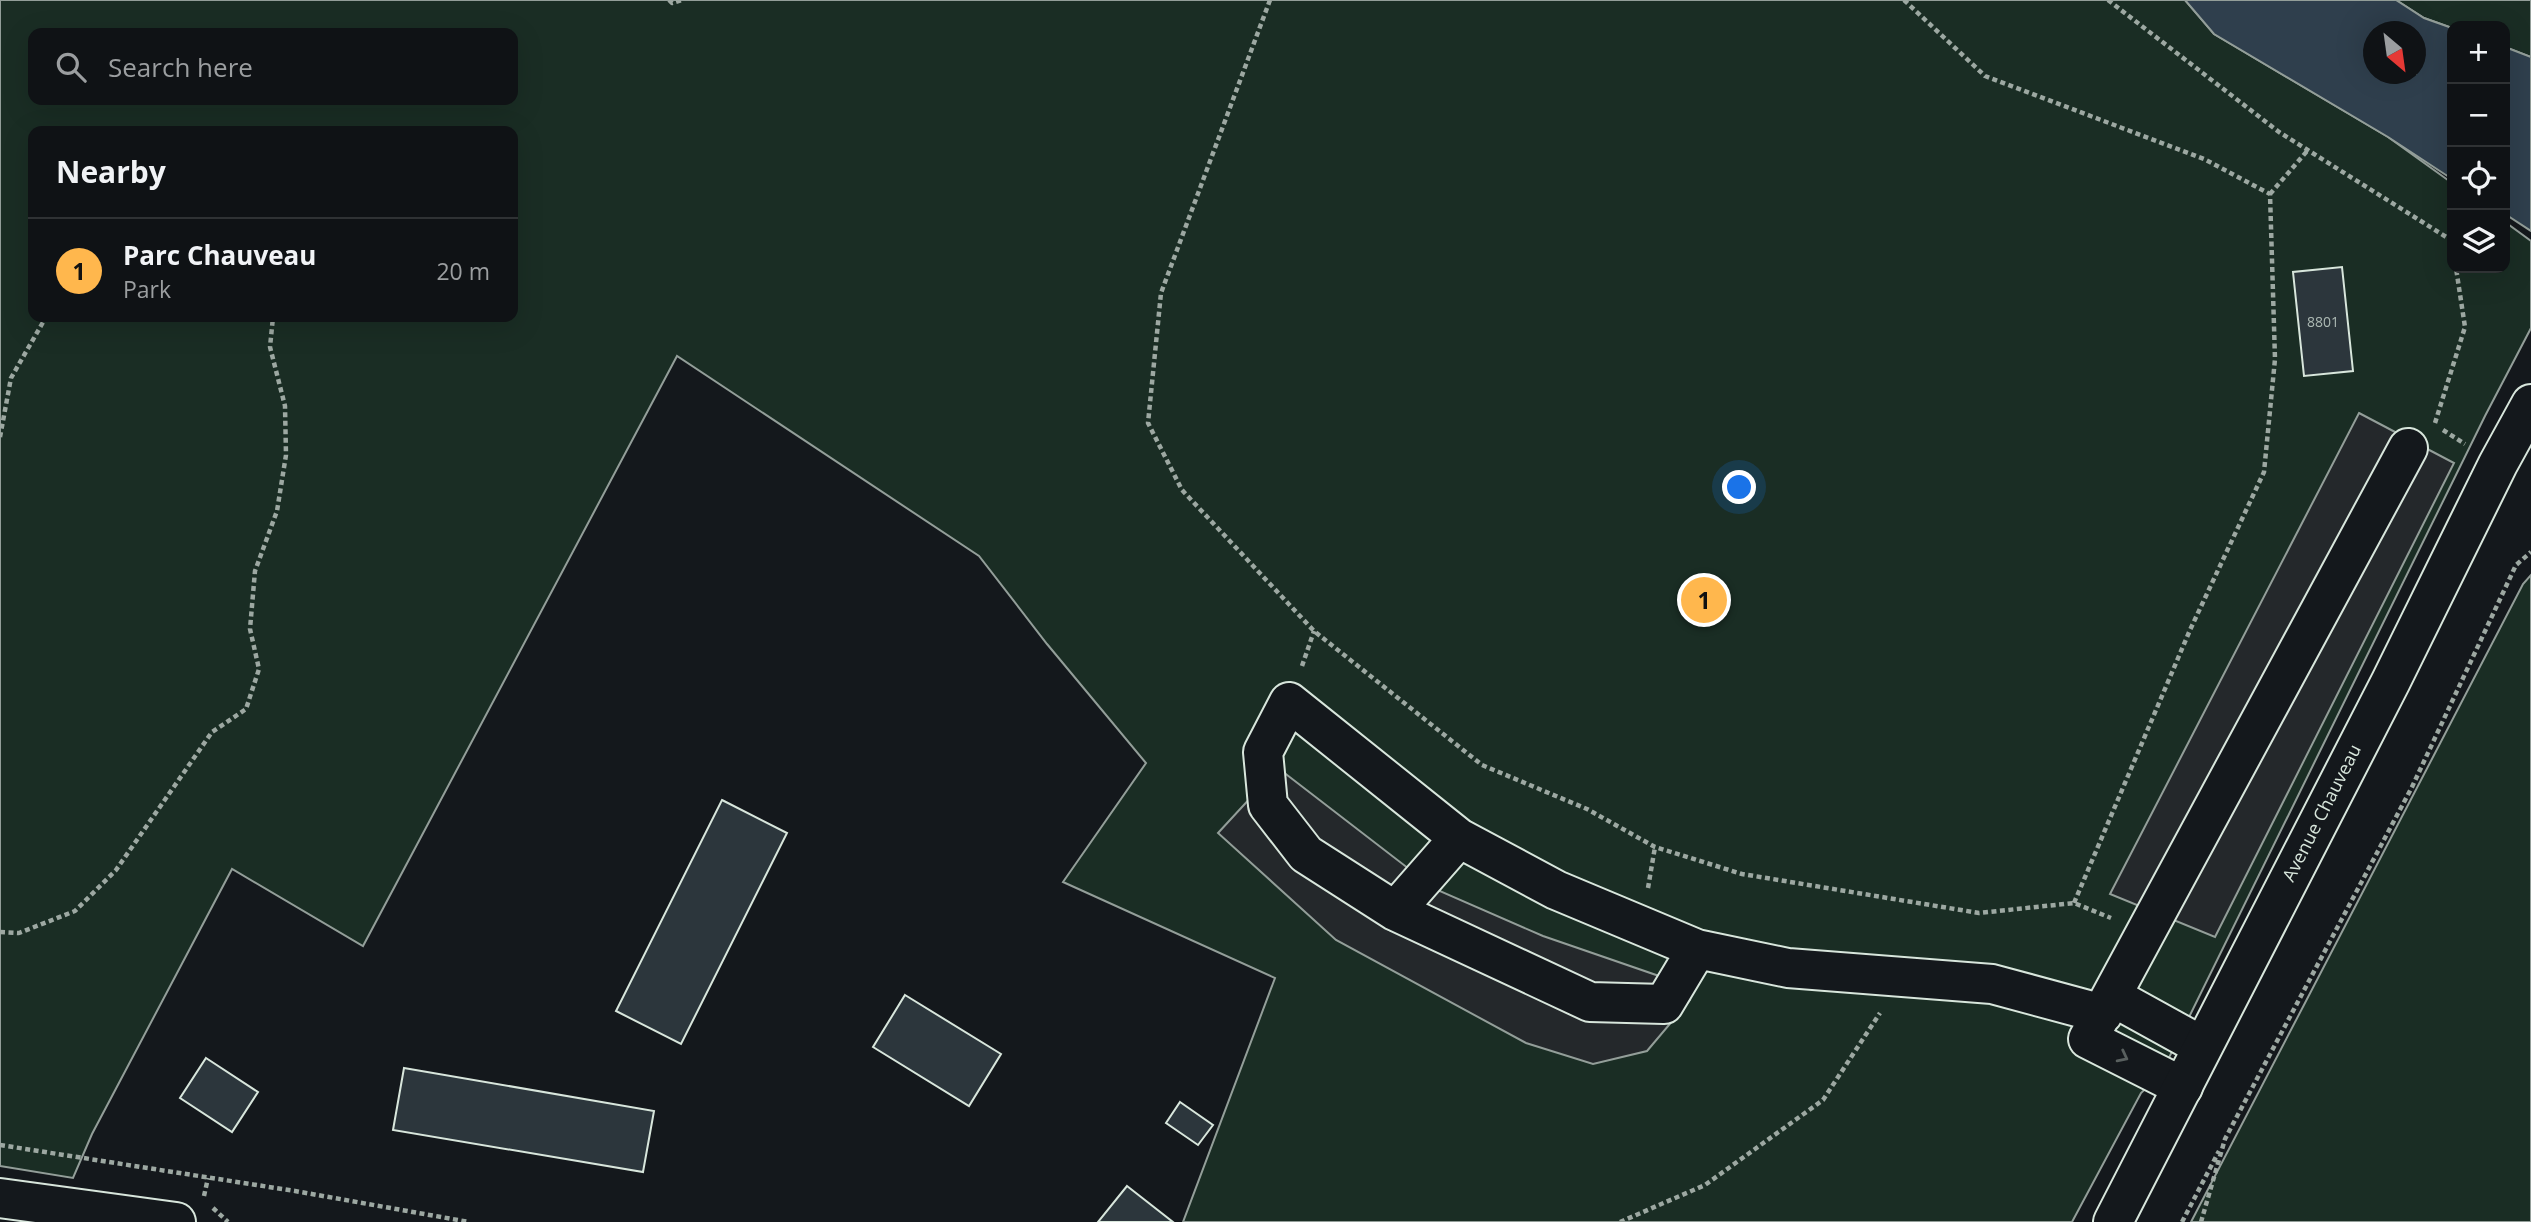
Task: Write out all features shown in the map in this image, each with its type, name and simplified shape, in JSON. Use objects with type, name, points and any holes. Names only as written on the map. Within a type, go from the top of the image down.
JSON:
[{"type":"main road","name":"Avenue Chauveau","points":[[2113,1222],[2531,404]]},
{"type":"main road","points":[[2183,1087],[2088,1039],[2408,448]]},
{"type":"main road","points":[[1698,949],[1664,1004],[1590,1002],[1395,911],[1306,854],[1268,805],[1263,752],[1289,702],[1459,838],[1556,890],[1698,949],[1788,968],[1992,984],[2108,1006],[2203,1046]]},
{"type":"main road","points":[[1395,911],[1459,838]]},
{"type":"main road","points":[[0,1198],[176,1222]]},
{"type":"path","points":[[669,0],[672,3],[682,0]]},
{"type":"path","points":[[1270,0],[1161,293],[1148,423],[1182,490],[1314,631],[1482,765],[1587,808],[1655,847],[1742,874],[1979,913],[2074,903],[2190,630],[2264,472],[2275,359],[2270,194],[2308,150]]},
{"type":"path","points":[[1904,0],[1984,76],[2204,159],[2270,194]]},
{"type":"path","points":[[2108,0],[2279,132],[2447,237]]},
{"type":"path","points":[[2457,273],[2465,327],[2435,425],[2498,464]]},
{"type":"path","points":[[0,437],[11,378],[43,322]]},
{"type":"path","points":[[0,932],[19,933],[75,911],[116,870],[212,732],[246,709],[259,669],[250,629],[255,571],[277,511],[286,455],[285,406],[270,347],[272,322]]},
{"type":"path","points":[[2182,1222],[2412,787],[2516,565],[2531,552]]},
{"type":"path","points":[[1620,1222],[1705,1185],[1823,1100],[1903,977]]},
{"type":"path","points":[[2200,1222],[2225,1139]]},
{"type":"path","points":[[0,1145],[295,1191],[470,1222]]},
{"type":"green space","points":[[0,0],[2185,0],[2214,34],[2388,137],[2447,179],[2447,273],[2510,273],[2510,226],[2531,241],[2531,328],[2485,416],[2161,1074],[2141,1093],[2072,1222],[1183,1222],[1275,978],[1063,882],[1146,763],[1047,644],[979,556],[677,356],[363,946],[232,869],[92,1134],[73,1178],[0,1166]]},
{"type":"green space","points":[[2396,0],[2531,0],[2531,57],[2510,49],[2510,21],[2447,21],[2447,26],[2424,18]]},
{"type":"green space","points":[[2531,575],[2531,1222],[2191,1222],[2523,584]]},
{"type":"shaded area","points":[[2359,413],[2454,463],[2215,937],[2110,894]]},
{"type":"shaded area","points":[[1278,768],[1435,889],[1543,936],[1659,976],[1690,1000],[1647,1051],[1593,1064],[1526,1043],[1336,940],[1218,833]]},
{"type":"water","points":[[2185,0],[2396,0],[2424,18],[2447,26],[2447,176],[2388,137],[2214,34]]},
{"type":"water","points":[[2510,49],[2531,57],[2531,231],[2510,217]]},
{"type":"building","points":[[2342,267],[2353,371],[2304,376],[2293,272]]},
{"type":"building","points":[[722,800],[787,833],[681,1044],[616,1011]]},
{"type":"building","points":[[905,995],[1001,1054],[969,1106],[873,1047]]},
{"type":"building","points":[[206,1058],[258,1092],[232,1132],[180,1098]]},
{"type":"building","points":[[404,1068],[654,1111],[643,1172],[393,1130]]},
{"type":"building","points":[[1180,1102],[1213,1125],[1198,1145],[1166,1123]]},
{"type":"building","points":[[1127,1186],[1173,1222],[1098,1222]]},
{"type":"place","name":"Parc Chauveau","points":[[1704,600]]}]
